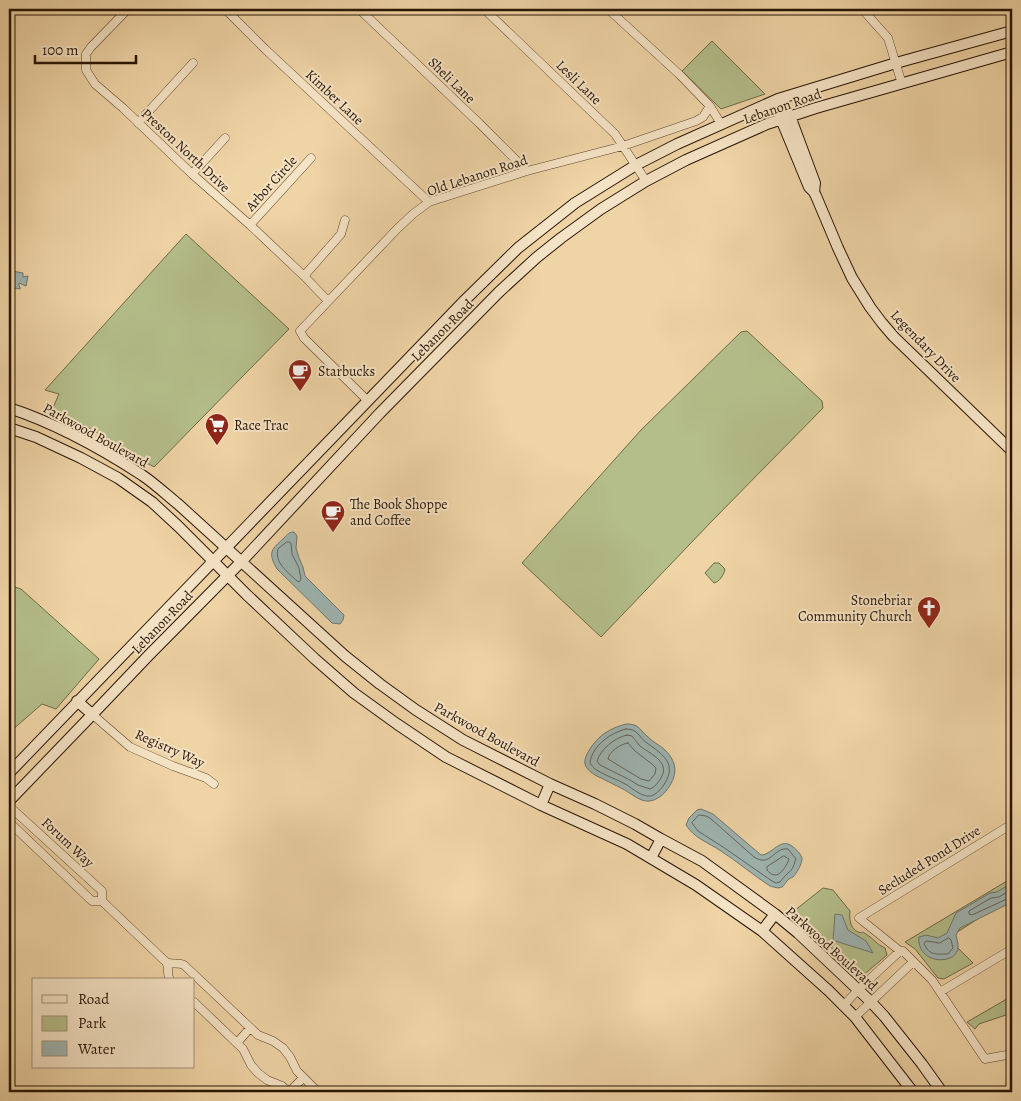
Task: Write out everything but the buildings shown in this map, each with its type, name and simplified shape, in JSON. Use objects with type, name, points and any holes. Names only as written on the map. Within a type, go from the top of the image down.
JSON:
[{"type":"main road","name":"Lebanon Road","points":[[9,773],[465,300],[518,248],[575,203],[636,165],[778,99],[896,63],[1012,31]]},
{"type":"main road","name":"Lebanon Road","points":[[9,801],[241,562],[380,412],[499,292],[561,238],[601,209],[646,181],[694,156],[733,139],[786,118],[1012,52]]},
{"type":"main road","name":"Legendary Drive","points":[[778,99],[815,183],[814,192],[852,278],[882,323],[894,337],[1012,451]]},
{"type":"main road","points":[[368,401],[380,412]]},
{"type":"main road","name":"Parkwood Boulevard","points":[[9,408],[44,420],[108,454],[143,476],[178,504],[345,656],[409,705],[463,740],[550,784],[596,804],[702,860],[798,933],[870,1001],[922,1064],[942,1092]]},
{"type":"main road","points":[[31,435],[33,416]]},
{"type":"main road","points":[[31,435],[44,420]]},
{"type":"main road","name":"Parkwood Boulevard","points":[[9,428],[31,435],[81,458],[118,478],[152,502],[308,652],[354,693],[446,757],[541,805],[627,844],[696,885],[762,931],[855,1017],[914,1092]]},
{"type":"main road","points":[[77,701],[93,715]]},
{"type":"main road","points":[[541,805],[550,784]]},
{"type":"main road","points":[[651,858],[661,839]]},
{"type":"main road","points":[[762,931],[775,914]]},
{"type":"main road","points":[[9,1088],[14,1092]]},
{"type":"street","name":"Preston North Drive","points":[[128,9],[86,54],[86,70],[94,84],[123,108],[304,276],[328,301]]},
{"type":"street","name":"Kimber Lane","points":[[225,9],[429,202]]},
{"type":"street","name":"Sheli Lane","points":[[359,9],[527,171]]},
{"type":"street","name":"Lesli Lane","points":[[484,9],[616,134],[646,181]]},
{"type":"street","points":[[608,9],[680,75],[710,106],[721,124]]},
{"type":"street","points":[[862,9],[888,38],[902,84]]},
{"type":"street","points":[[138,123],[193,62]]},
{"type":"street","name":"Old Lebanon Road","points":[[368,401],[308,342],[300,331],[397,228],[413,214],[429,202],[527,171],[623,146],[696,121],[703,117],[710,106]]},
{"type":"street","points":[[192,174],[226,138]]},
{"type":"street","name":"Arbor Circle","points":[[250,226],[311,158]]},
{"type":"street","points":[[304,276],[340,234],[345,220]]},
{"type":"street","name":"Registry Way","points":[[93,715],[130,747],[206,778],[214,784]]},
{"type":"street","name":"Forum Way","points":[[9,806],[102,891],[102,901]]},
{"type":"street","name":"Forum Way","points":[[9,822],[92,901],[102,901],[166,962],[184,965],[259,1036],[273,1041],[283,1048],[290,1057],[296,1071],[318,1092]]},
{"type":"street","name":"Secluded Pond Drive","points":[[900,951],[858,918],[1012,824]]},
{"type":"street","points":[[940,992],[1012,950]]},
{"type":"street","points":[[843,1006],[900,951],[903,951],[932,980],[985,1059],[1012,1054]]},
{"type":"street","points":[[166,962],[169,978]]},
{"type":"street","points":[[855,1017],[913,962]]},
{"type":"street","points":[[195,1003],[245,1051],[250,1064],[258,1074],[289,1092],[303,1078]]},
{"type":"street","points":[[237,1043],[250,1028]]},
{"type":"green space","points":[[712,41],[765,94],[721,109],[682,71]]},
{"type":"green space","points":[[186,234],[289,329],[154,467],[146,464],[100,434],[52,410],[59,394],[45,390]]},
{"type":"green space","points":[[747,331],[822,401],[823,408],[601,637],[522,563],[641,430],[741,332]]},
{"type":"green space","points":[[714,563],[719,563],[725,569],[721,578],[714,583],[705,573]]},
{"type":"green space","points":[[9,585],[21,589],[99,659],[56,709],[42,704],[11,731],[9,730]]},
{"type":"green space","points":[[1012,878],[1012,897],[948,938],[973,963],[944,979],[938,978],[915,949],[905,942]]},
{"type":"green space","points":[[823,888],[833,890],[850,911],[851,923],[855,930],[863,932],[885,948],[887,955],[861,977],[794,911]]},
{"type":"green space","points":[[1012,996],[1012,1013],[979,1024],[975,1029],[967,1022]]},
{"type":"water","points":[[12,271],[23,273],[23,277],[28,276],[26,286],[19,283],[20,289],[10,287],[12,280],[14,280],[11,277]]},
{"type":"water","points":[[291,532],[294,532],[297,536],[296,548],[305,576],[344,615],[340,624],[332,623],[277,569],[272,559],[274,548]]},
{"type":"water","points":[[626,724],[638,727],[665,750],[673,760],[675,771],[670,786],[655,800],[646,801],[640,799],[595,775],[589,771],[585,764],[586,756],[591,747],[602,735]]},
{"type":"water","points":[[701,809],[713,814],[761,855],[781,845],[789,844],[800,854],[802,859],[796,874],[782,887],[770,886],[727,855],[697,837],[686,825],[689,818],[697,810]]},
{"type":"water","points":[[1012,883],[1012,902],[960,928],[956,935],[958,950],[953,957],[938,960],[924,953],[919,943],[919,937],[926,935],[938,938],[947,933],[956,913],[990,893],[997,892]]},
{"type":"water","points":[[835,914],[842,915],[848,930],[866,941],[873,953],[833,940]]},
{"type":"place","name":"Starbucks","points":[[300,392]]},
{"type":"place","name":"Race Trac","points":[[217,446]]},
{"type":"place","name":"The Book Shoppe and Coffee","points":[[333,533]]},
{"type":"place","name":"Stonebriar Community Church","points":[[929,629]]}]
